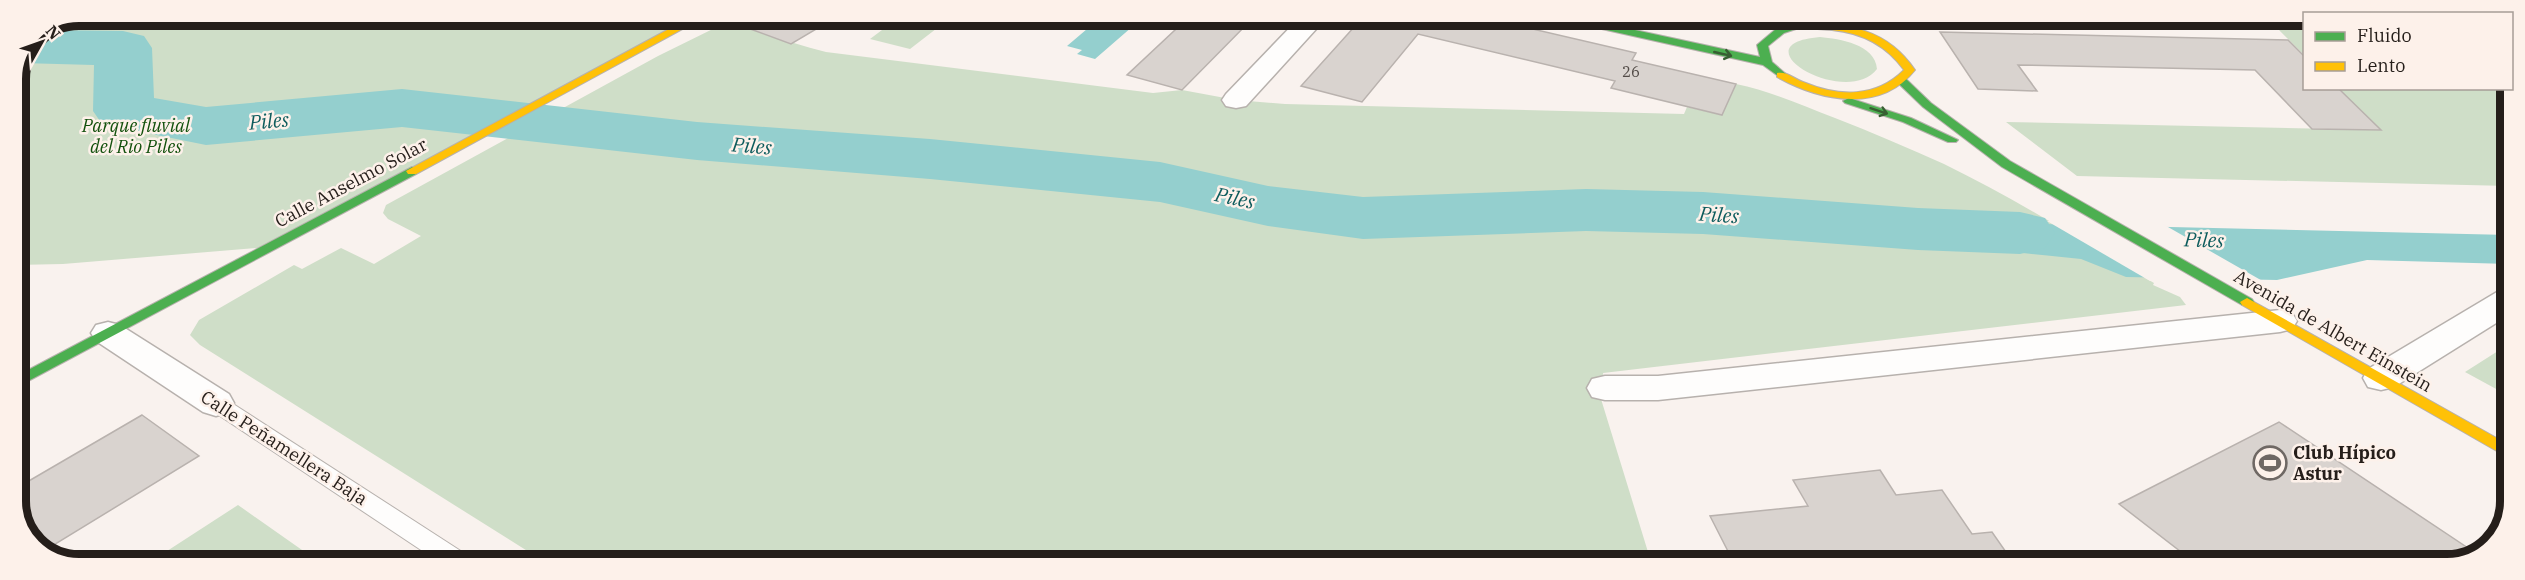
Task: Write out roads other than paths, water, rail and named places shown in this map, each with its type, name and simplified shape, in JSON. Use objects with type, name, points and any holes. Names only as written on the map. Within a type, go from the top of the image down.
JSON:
[{"type":"street","name":"Calle Anselmo Solar","points":[[26,377],[683,26]]},
{"type":"street","points":[[1236,100],[1306,26]]},
{"type":"street","points":[[1600,26],[1766,62],[1779,74],[1799,85],[1907,120],[2006,164]]},
{"type":"street","points":[[1625,32],[1725,41],[1769,35],[1798,26]]},
{"type":"street","points":[[1822,26],[1840,27],[1891,44]]},
{"type":"street","points":[[1823,92],[1860,96],[1882,93],[1902,81],[1910,70],[1905,57],[1891,44],[1880,26]]},
{"type":"street","points":[[1766,62],[1762,45],[1769,35]]},
{"type":"street","name":"Avenida de Albert Einstein","points":[[1902,81],[1927,105],[2006,164],[2500,447]]},
{"type":"street","points":[[2381,378],[2500,306]]},
{"type":"street","points":[[1605,388],[1658,388],[2280,321]]},
{"type":"street","name":"Calle Peñamellera Baja","points":[[108,333],[216,403]]},
{"type":"lane","name":"Calle Peñamellera Baja","points":[[216,403],[446,554]]},
{"type":"water","points":[[1077,26],[1133,26],[1095,59],[1077,54],[1082,50],[1067,46],[1087,29]]},
{"type":"water","points":[[2002,223],[2499,235],[2499,264],[2367,260],[2277,280],[2126,277],[2081,259],[2023,253],[1918,229]]},
{"type":"waterway","name":"Piles","points":[[36,47],[123,48],[124,111],[206,126],[402,108],[697,141],[930,159],[1160,182],[1268,206],[1363,218],[1586,210],[1703,213],[1918,229],[2020,233]]},
{"type":"place","name":"Club Hípico Astur","points":[[2270,463]]},
{"type":"park label","name":"Parque fluvial del Rio Piles","points":[[136,136]]}]
